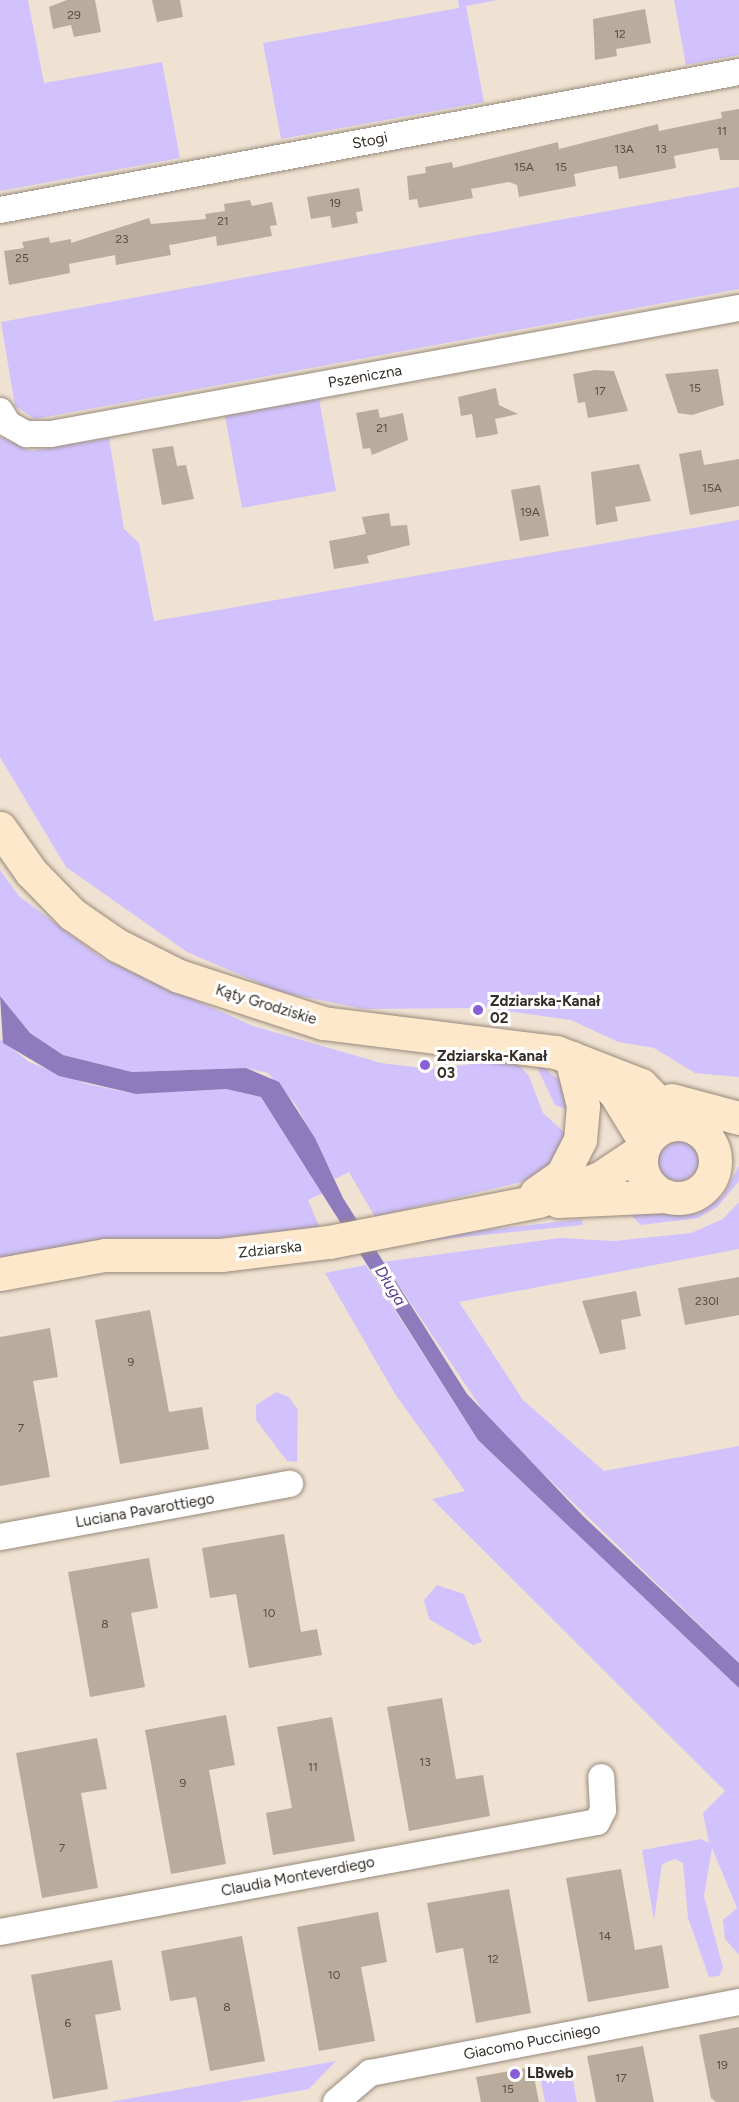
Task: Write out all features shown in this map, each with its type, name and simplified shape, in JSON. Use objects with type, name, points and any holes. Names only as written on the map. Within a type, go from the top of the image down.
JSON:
[{"type":"street","name":"Stogi","points":[[0,210],[739,72]]},
{"type":"street","name":"Pszeniczna","points":[[0,411],[8,424],[26,434],[51,434],[739,308]]},
{"type":"street","name":"Kąty Grodziskie","points":[[0,828],[31,872],[80,920],[179,976],[323,1023],[391,1035],[519,1043],[579,1061],[650,1091],[688,1126]]},
{"type":"street","points":[[579,1061],[615,1094],[644,1146],[647,1183],[666,1196],[700,1190],[726,1162],[688,1126]]},
{"type":"street","points":[[526,1203],[549,1186],[576,1152],[584,1116],[579,1061]]},
{"type":"street","points":[[650,1091],[739,1119]]},
{"type":"street","points":[[644,1146],[659,1128],[739,1119]]},
{"type":"street","name":"Zdziarska","points":[[0,1274],[105,1255],[221,1255],[329,1242],[526,1203],[600,1178],[644,1146]]},
{"type":"street","name":"Zdziarska","points":[[526,1203],[666,1196]]},
{"type":"street","name":"Luciana Pavarottiego","points":[[0,1538],[291,1484]]},
{"type":"street","name":"Claudia Monteverdiego","points":[[0,1932],[597,1822],[603,1810],[601,1777]]},
{"type":"street","name":"Giacomo Pucciniego","points":[[336,2102],[370,2073],[739,2002]]},
{"type":"shaded area","points":[[0,0],[28,0],[44,83],[162,62],[180,158],[0,191]]},
{"type":"shaded area","points":[[458,0],[498,0],[466,6],[484,102],[281,139],[263,43],[459,8]]},
{"type":"shaded area","points":[[674,0],[739,0],[739,55],[686,65]]},
{"type":"shaded area","points":[[739,187],[739,289],[35,419],[15,406],[1,322]]},
{"type":"shaded area","points":[[319,399],[336,491],[242,508],[225,416]]},
{"type":"shaded area","points":[[0,437],[31,451],[109,438],[124,529],[139,543],[154,621],[739,520],[739,1077],[695,1073],[654,1048],[618,1042],[571,1020],[485,1008],[364,1009],[280,992],[187,952],[66,867],[0,757]]},
{"type":"shaded area","points":[[0,870],[19,896],[103,959],[253,1026],[381,1063],[431,1069],[495,1061],[518,1064],[529,1076],[543,1113],[565,1133],[564,1153],[526,1181],[375,1217],[349,1172],[335,1179],[296,1105],[268,1073],[246,1068],[132,1072],[63,1055],[30,1033],[0,996]]},
{"type":"shaded area","points":[[0,1039],[29,1062],[87,1084],[136,1094],[226,1089],[261,1097],[323,1193],[308,1200],[320,1228],[0,1260]]},
{"type":"shaded area","points":[[533,1059],[564,1084],[574,1112],[555,1105]]},
{"type":"shaded area","points":[[678,1139],[686,1140],[693,1145],[698,1152],[698,1168],[693,1175],[686,1180],[678,1181],[670,1180],[663,1175],[658,1168],[657,1160],[658,1152],[663,1145],[670,1140]]},
{"type":"shaded area","points":[[739,1166],[739,1181],[717,1207],[698,1218],[641,1225],[627,1211],[697,1214],[723,1196]]},
{"type":"shaded area","points":[[739,1202],[739,1249],[459,1302],[523,1400],[604,1471],[739,1446],[739,1663],[492,1424],[383,1262],[560,1238],[614,1241],[691,1233],[723,1219]]},
{"type":"shaded area","points":[[582,1219],[583,1225],[424,1241],[424,1237]]},
{"type":"shaded area","points":[[366,1265],[478,1440],[739,1688],[739,1955],[725,1939],[723,1920],[737,1908],[712,1848],[704,1896],[723,1968],[719,1976],[709,1977],[688,1918],[683,1863],[675,1859],[662,1864],[654,1920],[642,1850],[701,1839],[709,1843],[703,1813],[725,1791],[432,1499],[465,1491],[395,1394],[325,1273]]},
{"type":"shaded area","points":[[276,1392],[289,1397],[298,1410],[297,1462],[287,1461],[256,1420],[256,1405]]},
{"type":"shaded area","points":[[437,1585],[464,1594],[482,1642],[473,1645],[429,1619],[424,1600]]},
{"type":"shaded area","points":[[336,2061],[309,2089],[238,2102],[110,2102]]},
{"type":"shaded area","points":[[570,2065],[577,2102],[545,2102],[539,2071]]},
{"type":"water","name":"Długa","points":[[0,996],[30,1033],[63,1055],[132,1072],[246,1068],[279,1082],[315,1138],[343,1198],[467,1394],[583,1516],[739,1663],[739,1688],[478,1440],[261,1097],[226,1089],[136,1094],[59,1076],[3,1043]]},
{"type":"building","points":[[67,0],[95,0],[101,32],[74,37],[71,25],[53,29],[49,7]]},
{"type":"building","points":[[152,0],[180,0],[183,17],[157,22]]},
{"type":"building","points":[[645,9],[651,43],[616,49],[617,56],[595,60],[593,19]]},
{"type":"building","points":[[739,109],[739,160],[720,160],[718,148],[674,156],[676,168],[619,179],[617,166],[609,167],[574,174],[576,186],[519,197],[517,185],[509,182],[471,189],[473,198],[419,208],[417,199],[409,200],[407,176],[426,173],[425,167],[452,162],[453,168],[558,142],[559,149],[658,124],[659,131],[722,118],[721,112]]},
{"type":"building","points":[[359,188],[363,211],[356,212],[358,223],[332,228],[330,216],[311,219],[307,197]]},
{"type":"building","points":[[250,200],[252,206],[272,202],[277,225],[270,226],[272,236],[217,246],[216,236],[169,245],[171,255],[116,265],[115,255],[69,264],[70,273],[9,285],[4,251],[24,248],[22,242],[49,237],[50,243],[71,239],[71,243],[149,218],[151,224],[206,219],[205,214],[225,211],[224,204]]},
{"type":"building","points":[[718,369],[724,405],[692,415],[678,413],[665,374]]},
{"type":"building","points":[[595,370],[614,371],[628,411],[588,418],[585,402],[578,403],[573,374]]},
{"type":"building","points":[[496,388],[499,405],[518,414],[495,419],[498,434],[476,438],[472,414],[461,416],[458,397]]},
{"type":"building","points":[[378,409],[380,418],[403,413],[408,440],[372,455],[370,448],[363,449],[356,413]]},
{"type":"building","points":[[173,446],[177,466],[186,465],[194,499],[162,505],[152,449]]},
{"type":"building","points":[[701,450],[704,465],[739,459],[739,506],[690,515],[679,454]]},
{"type":"building","points":[[639,464],[651,501],[615,507],[618,521],[596,525],[591,472]]},
{"type":"building","points":[[540,485],[549,536],[520,541],[511,490]]},
{"type":"building","points":[[389,513],[391,526],[407,525],[410,545],[367,556],[369,563],[334,569],[329,541],[366,534],[362,517]]},
{"type":"building","points":[[739,1277],[739,1315],[685,1325],[678,1288]]},
{"type":"building","points":[[636,1291],[641,1316],[621,1320],[626,1349],[600,1354],[582,1301]]},
{"type":"building","points":[[150,1310],[169,1412],[202,1407],[209,1449],[120,1464],[95,1320]]},
{"type":"building","points":[[50,1328],[58,1377],[33,1381],[50,1477],[0,1486],[0,1337]]},
{"type":"building","points":[[284,1534],[301,1632],[317,1629],[322,1655],[249,1668],[236,1594],[210,1598],[202,1548]]},
{"type":"building","points":[[149,1558],[158,1608],[131,1613],[145,1687],[90,1697],[68,1572]]},
{"type":"building","points":[[442,1698],[456,1779],[483,1775],[490,1816],[409,1831],[387,1707]]},
{"type":"building","points":[[226,1715],[235,1765],[209,1770],[226,1864],[171,1874],[145,1730]]},
{"type":"building","points":[[332,1717],[355,1841],[273,1855],[266,1813],[292,1808],[277,1727]]},
{"type":"building","points":[[97,1738],[107,1789],[81,1793],[98,1888],[42,1898],[16,1753]]},
{"type":"building","points":[[621,1869],[635,1950],[662,1945],[669,1988],[588,2002],[566,1878]]},
{"type":"building","points":[[509,1889],[531,2013],[476,2023],[463,1948],[436,1953],[427,1903]]},
{"type":"building","points":[[378,1912],[387,1962],[361,1967],[375,2041],[319,2051],[297,1927]]},
{"type":"building","points":[[242,1936],[265,2061],[210,2071],[196,1997],[170,2001],[161,1951]]},
{"type":"building","points":[[112,1960],[121,2010],[95,2015],[108,2089],[53,2099],[31,1975]]},
{"type":"building","points":[[739,2027],[739,2102],[716,2102],[711,2098],[699,2035]]},
{"type":"building","points":[[643,2046],[654,2102],[596,2102],[587,2056]]},
{"type":"building","points":[[532,2067],[539,2102],[481,2102],[476,2077]]},
{"type":"place","name":"Zdziarska-Kanał 02","points":[[478,1010]]},
{"type":"place","name":"Zdziarska-Kanał 03","points":[[425,1065]]},
{"type":"place","name":"LBweb","points":[[515,2074]]}]
